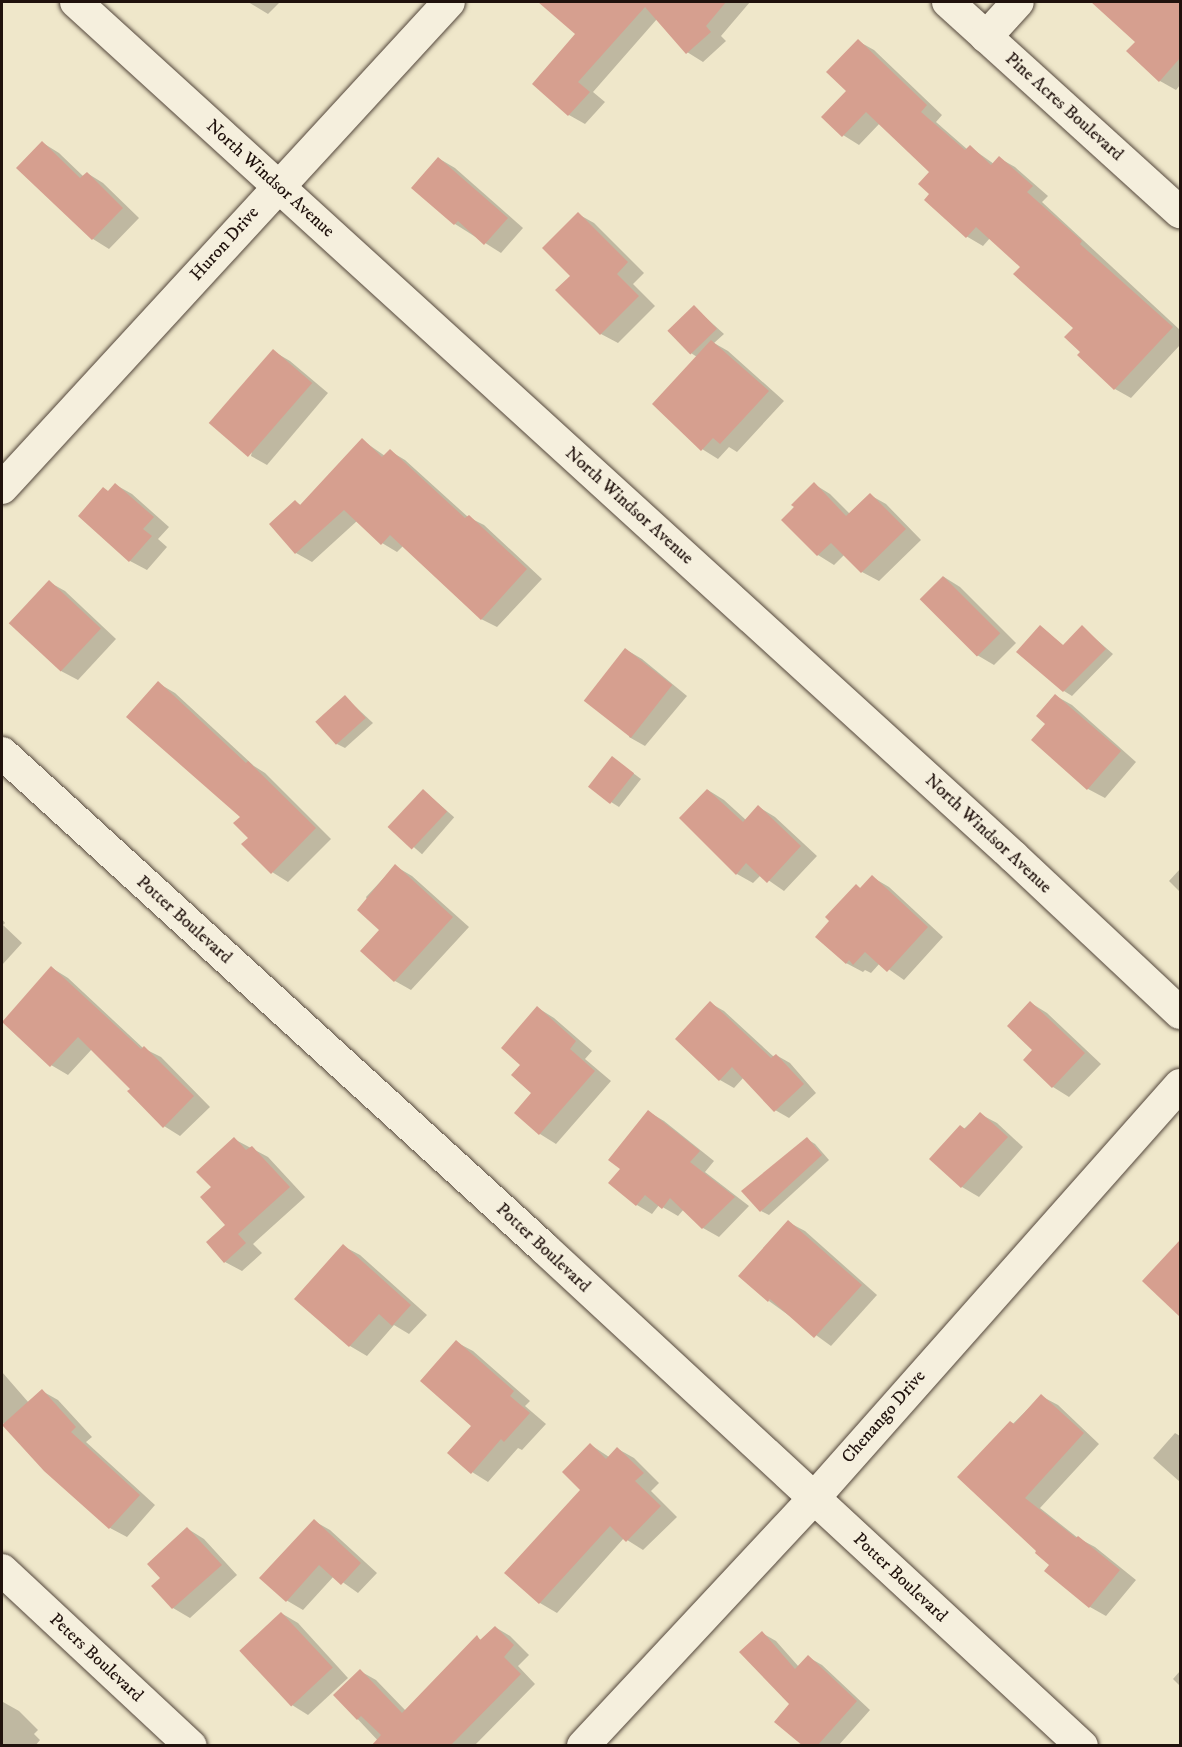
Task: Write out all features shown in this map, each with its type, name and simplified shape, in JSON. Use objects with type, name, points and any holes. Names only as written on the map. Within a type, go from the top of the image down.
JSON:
[{"type":"street","name":"North Windsor Avenue","points":[[76,2],[1014,857],[1180,1013]]},
{"type":"street","name":"Huron Drive","points":[[2,488],[449,2]]},
{"type":"street","name":"Pine Acres Boulevard","points":[[948,2],[1180,212]]},
{"type":"street","points":[[986,36],[1018,2]]},
{"type":"street","name":"Potter Boulevard","points":[[2,753],[1082,1746]]},
{"type":"street","name":"Chenango Drive","points":[[583,1746],[814,1498],[1180,1085]]},
{"type":"street","name":"Peters Boulevard","points":[[2,1570],[191,1746]]},
{"type":"building","points":[[538,2],[726,2],[706,26],[711,32],[686,54],[645,7],[578,82],[590,92],[568,116],[532,84],[575,34]]},
{"type":"building","points":[[1091,2],[1180,2],[1180,58],[1159,82],[1126,51],[1135,42]]},
{"type":"building","points":[[858,39],[927,105],[921,112],[965,150],[970,145],[991,165],[999,156],[1033,186],[1027,192],[1082,241],[1080,244],[1173,327],[1114,390],[1077,355],[1080,352],[1064,337],[1073,328],[1013,274],[1020,267],[976,227],[966,238],[924,200],[929,194],[918,184],[929,172],[866,112],[842,137],[821,117],[846,91],[826,72]]},
{"type":"building","points":[[42,141],[80,178],[87,172],[123,208],[92,240],[16,168]]},
{"type":"building","points":[[438,157],[508,218],[484,245],[458,221],[454,225],[411,188]]},
{"type":"building","points":[[578,212],[628,262],[617,274],[639,296],[600,335],[555,290],[570,276],[542,248]]},
{"type":"building","points":[[694,305],[717,329],[690,354],[667,331]]},
{"type":"building","points":[[711,340],[769,391],[720,444],[713,438],[701,451],[652,404]]},
{"type":"building","points":[[273,349],[312,383],[248,457],[209,423]]},
{"type":"building","points":[[362,438],[382,457],[390,449],[465,518],[469,515],[527,569],[481,620],[390,535],[381,545],[344,510],[295,554],[269,524],[295,500],[300,505]]},
{"type":"building","points":[[814,482],[846,516],[870,493],[906,529],[861,573],[831,543],[817,556],[781,520],[794,507],[791,505]]},
{"type":"building","points":[[115,483],[154,517],[143,529],[152,536],[129,562],[78,516],[103,487],[108,491]]},
{"type":"building","points":[[943,576],[1000,633],[977,657],[920,599]]},
{"type":"building","points":[[49,580],[101,628],[61,672],[9,623]]},
{"type":"building","points":[[1040,625],[1063,645],[1082,625],[1106,649],[1063,692],[1016,652]]},
{"type":"building","points":[[625,648],[672,685],[631,738],[584,701]]},
{"type":"building","points":[[158,681],[246,763],[248,761],[316,828],[271,874],[241,844],[248,838],[233,823],[240,817],[126,717]]},
{"type":"building","points":[[1055,694],[1121,751],[1087,790],[1031,740],[1045,724],[1036,716]]},
{"type":"building","points":[[345,695],[366,718],[336,745],[315,722]]},
{"type":"building","points":[[612,756],[634,773],[610,804],[588,787]]},
{"type":"building","points":[[423,789],[447,812],[412,850],[388,827]]},
{"type":"building","points":[[707,789],[743,822],[758,805],[801,846],[767,883],[746,863],[736,875],[679,818]]},
{"type":"building","points":[[395,864],[453,917],[394,982],[360,951],[379,930],[357,910]]},
{"type":"building","points":[[872,875],[928,927],[887,972],[865,952],[853,965],[849,960],[846,964],[815,937],[829,921],[825,917],[856,884],[860,888]]},
{"type":"building","points":[[51,966],[141,1049],[144,1046],[194,1096],[163,1128],[127,1091],[130,1089],[78,1037],[50,1067],[2,1022]]},
{"type":"building","points":[[710,1001],[771,1058],[776,1054],[804,1084],[774,1112],[732,1067],[719,1081],[675,1039]]},
{"type":"building","points":[[1030,1001],[1085,1053],[1052,1088],[1023,1060],[1032,1050],[1007,1026]]},
{"type":"building","points":[[537,1006],[576,1041],[570,1049],[595,1071],[539,1135],[514,1113],[531,1093],[511,1075],[520,1065],[501,1048]]},
{"type":"building","points":[[648,1110],[700,1151],[690,1162],[735,1197],[702,1229],[670,1198],[662,1209],[645,1195],[636,1206],[608,1183],[620,1169],[608,1160]]},
{"type":"building","points":[[980,1112],[1008,1137],[961,1188],[929,1159],[960,1125],[965,1129]]},
{"type":"building","points":[[234,1137],[246,1150],[252,1146],[290,1187],[238,1234],[246,1243],[224,1263],[206,1242],[225,1225],[200,1197],[211,1187],[196,1172]]},
{"type":"building","points":[[807,1137],[822,1155],[760,1212],[741,1191]]},
{"type":"building","points":[[788,1220],[862,1285],[814,1338],[770,1299],[768,1302],[738,1276]]},
{"type":"building","points":[[1180,1240],[1180,1317],[1142,1281]]},
{"type":"building","points":[[343,1244],[411,1305],[392,1326],[379,1314],[349,1347],[294,1299]]},
{"type":"building","points":[[456,1340],[514,1391],[510,1396],[530,1413],[504,1442],[501,1439],[471,1474],[447,1453],[471,1426],[420,1381]]},
{"type":"building","points":[[42,1389],[76,1427],[71,1432],[140,1495],[109,1529],[44,1471],[2,1425]]},
{"type":"building","points":[[1041,1394],[1084,1433],[1025,1498],[1120,1570],[1089,1608],[1044,1571],[1049,1565],[957,1477],[1010,1421],[1014,1424]]},
{"type":"building","points":[[590,1443],[606,1459],[617,1447],[644,1473],[635,1481],[661,1506],[626,1542],[610,1526],[539,1604],[504,1573],[580,1490],[562,1472]]},
{"type":"building","points":[[314,1519],[361,1563],[341,1585],[319,1565],[286,1602],[259,1578]]},
{"type":"building","points":[[187,1527],[222,1565],[172,1609],[151,1586],[160,1578],[147,1564]]},
{"type":"building","points":[[281,1612],[333,1668],[291,1706],[239,1651]]},
{"type":"building","points":[[495,1626],[514,1645],[504,1657],[521,1674],[450,1746],[371,1746],[381,1735],[361,1716],[357,1720],[333,1695],[360,1669],[402,1713],[477,1635],[480,1640]]},
{"type":"building","points":[[762,1631],[795,1669],[808,1655],[857,1701],[817,1746],[803,1746],[774,1722],[789,1704],[739,1652]]}]
